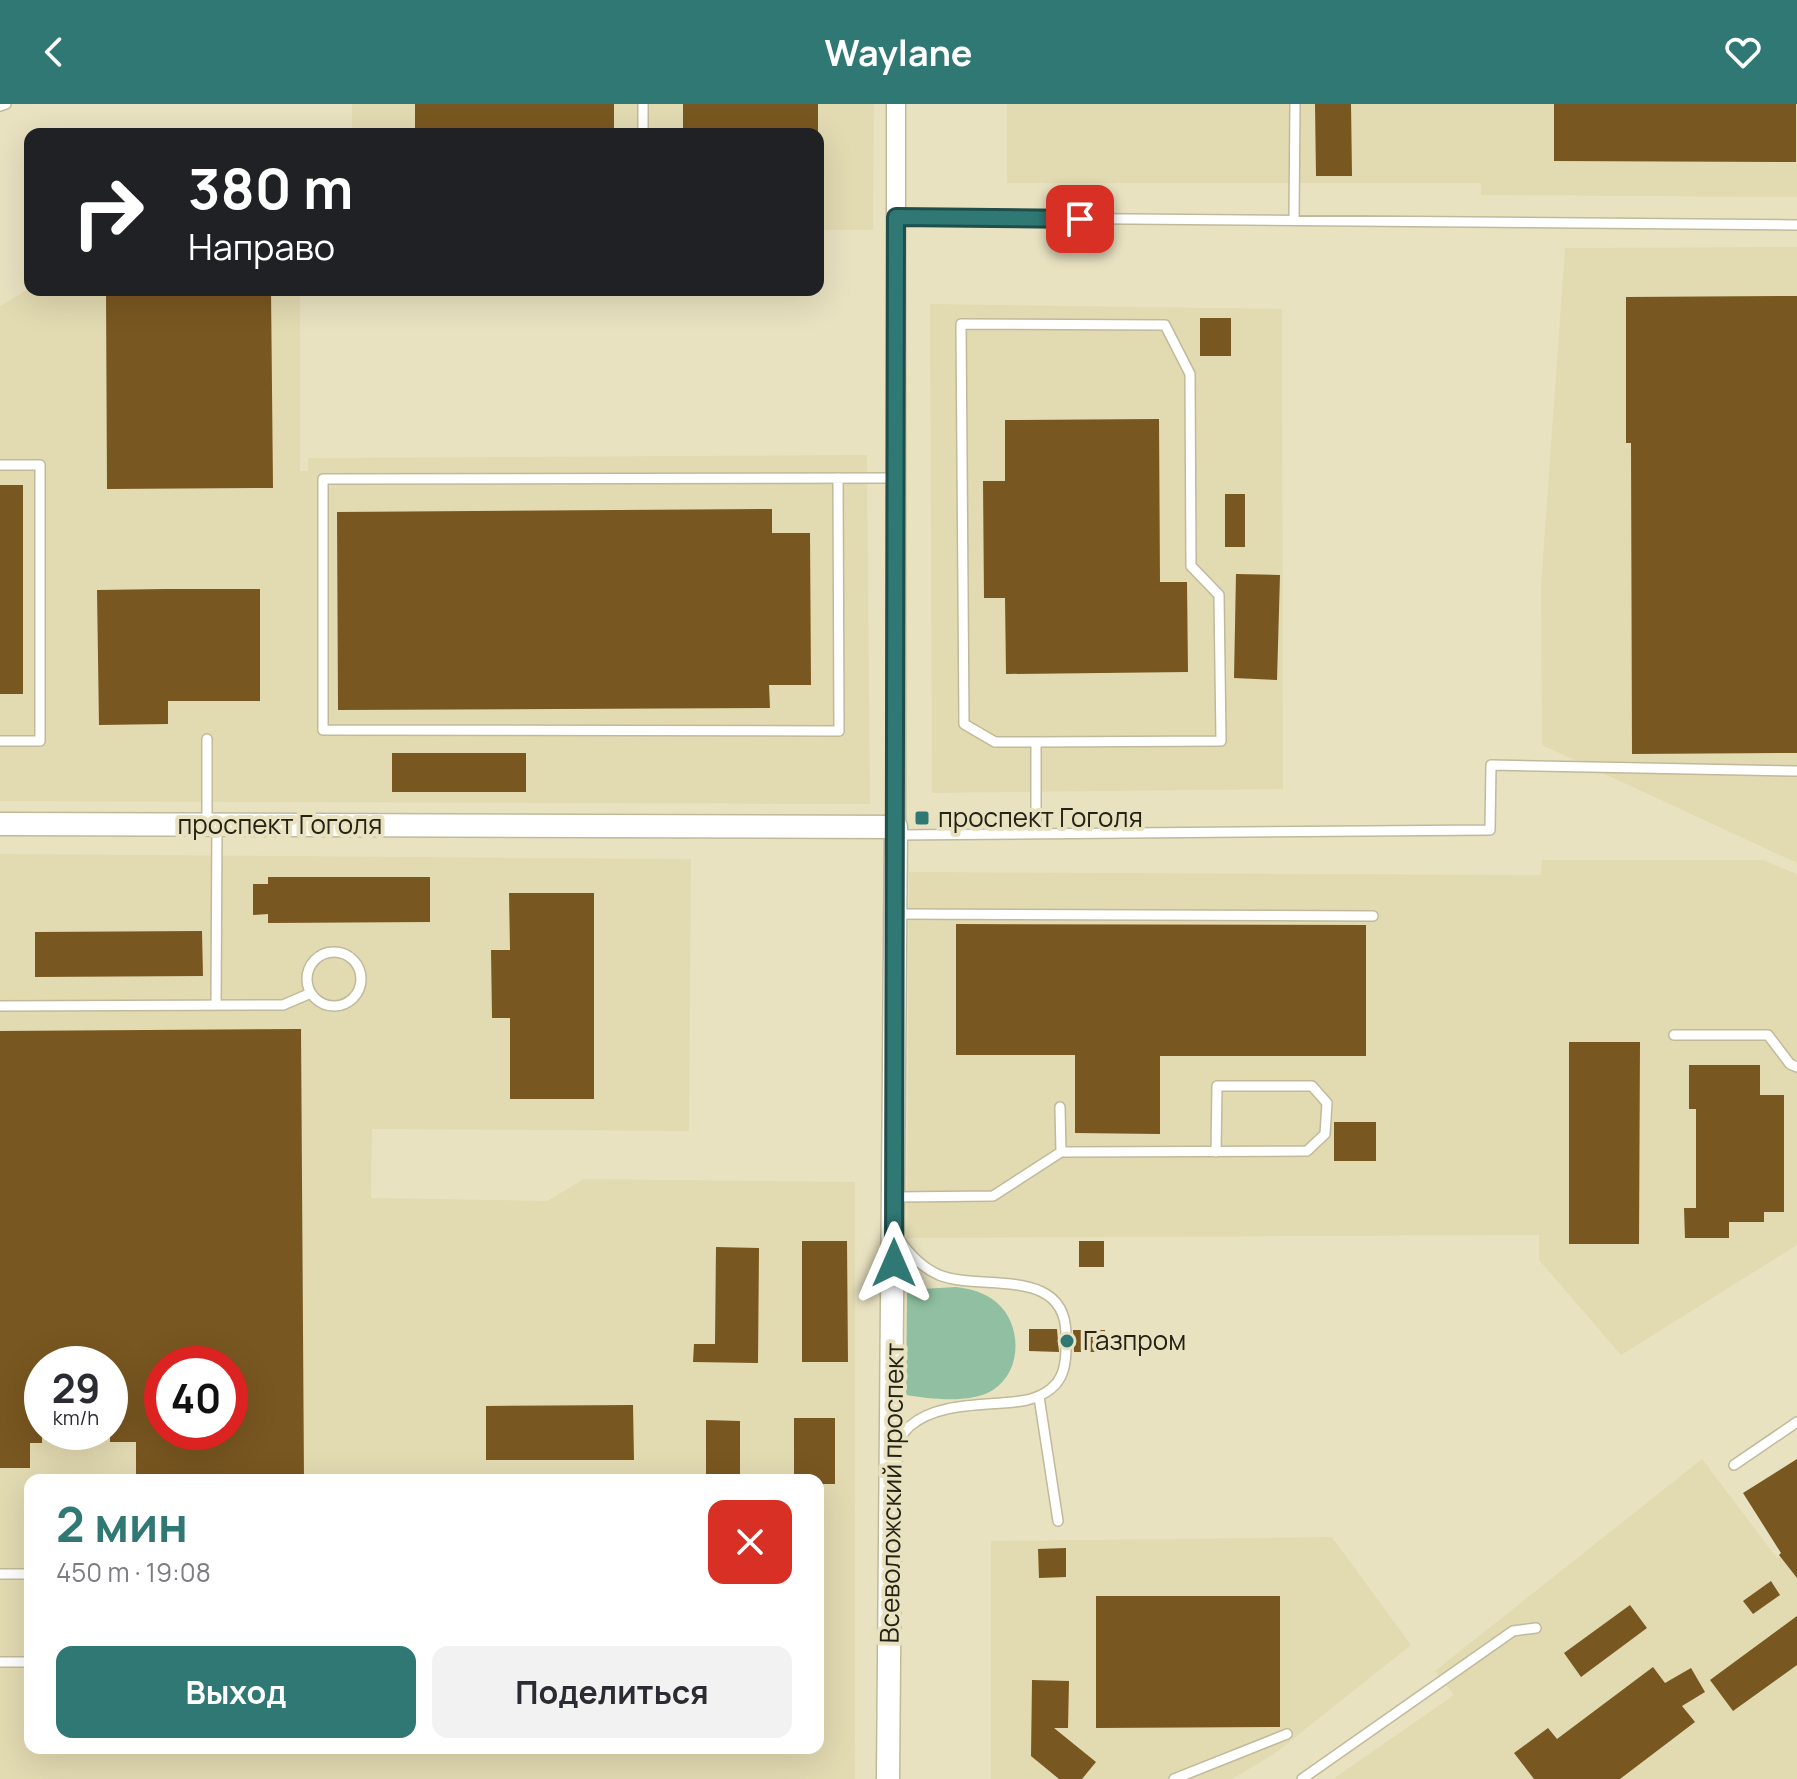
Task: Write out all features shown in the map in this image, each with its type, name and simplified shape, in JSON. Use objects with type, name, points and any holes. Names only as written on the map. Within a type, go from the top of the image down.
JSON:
[{"type":"street","name":"Всеволожский проспект","points":[[888,1779],[896,914],[896,104]]},
{"type":"street","name":"проспект Гоголя","points":[[0,824],[896,831]]},
{"type":"lane","points":[[0,106],[6,104]]},
{"type":"lane","points":[[643,104],[643,128]]},
{"type":"lane","points":[[1294,220],[1295,104]]},
{"type":"lane","points":[[896,217],[1797,225]]},
{"type":"lane","points":[[961,324],[1165,325],[1190,374],[1191,566],[1219,595],[1221,741],[1036,742],[995,742],[964,724],[961,324]]},
{"type":"lane","points":[[0,465],[40,465],[40,741],[0,741]]},
{"type":"lane","points":[[838,478],[839,731],[323,730],[323,479],[838,478],[896,478]]},
{"type":"lane","points":[[207,739],[216,1005]]},
{"type":"lane","points":[[1036,742],[1036,832]]},
{"type":"lane","points":[[896,831],[1490,830],[1491,765],[1797,771]]},
{"type":"lane","points":[[896,914],[1373,916]]},
{"type":"lane","points":[[330,951],[341,952],[351,956],[358,964],[362,985],[349,1002],[328,1006],[311,993],[307,972],[320,955],[330,951]]},
{"type":"lane","points":[[0,1006],[283,1005],[311,993]]},
{"type":"lane","points":[[1674,1035],[1768,1035],[1790,1064],[1797,1067]]},
{"type":"lane","points":[[894,1197],[993,1196],[1061,1152],[1216,1152],[1307,1151],[1325,1134],[1327,1103],[1312,1086],[1217,1086],[1216,1152]]},
{"type":"lane","points":[[1060,1107],[1061,1152]]},
{"type":"lane","points":[[893,1448],[909,1427],[933,1413],[1039,1397],[1054,1386],[1062,1375],[1066,1359],[1066,1322],[1059,1304],[1046,1293],[1025,1286],[940,1275],[908,1253],[894,1232]]},
{"type":"lane","points":[[1039,1397],[1058,1521]]},
{"type":"lane","points":[[1734,1465],[1797,1422]]},
{"type":"lane","points":[[0,1574],[24,1574]]},
{"type":"lane","points":[[1302,1779],[1513,1631],[1536,1628]]},
{"type":"lane","points":[[0,1662],[24,1662]]},
{"type":"lane","points":[[1174,1779],[1287,1734]]},
{"type":"shaded area","points":[[352,104],[874,104],[873,230],[824,230],[824,128],[352,128]]},
{"type":"shaded area","points":[[1007,104],[1797,104],[1797,197],[1481,195],[1481,183],[1007,183]]},
{"type":"shaded area","points":[[1797,247],[1797,863],[1542,745],[1541,586],[1565,248]]},
{"type":"shaded area","points":[[24,292],[24,296],[300,296],[300,471],[308,471],[308,458],[867,455],[870,804],[0,801],[0,306]]},
{"type":"shaded area","points":[[930,304],[1282,309],[1283,789],[932,793]]},
{"type":"shaded area","points":[[0,854],[691,859],[689,1131],[372,1129],[371,1198],[547,1201],[584,1179],[855,1182],[855,1779],[0,1779]]},
{"type":"shaded area","points":[[1542,860],[1763,860],[1797,874],[1797,1245],[1621,1355],[1539,1260],[1539,1235],[907,1238],[909,872],[1541,875]]},
{"type":"shaded area","points":[[1702,1459],[1777,1558],[1797,1541],[1797,1779],[1333,1779],[1454,1695],[1435,1671]]},
{"type":"shaded area","points":[[1332,1537],[1411,1645],[1274,1754],[1232,1779],[991,1779],[991,1541]]},
{"type":"green space","points":[[956,1287],[987,1296],[1005,1311],[1011,1322],[1016,1347],[1010,1371],[993,1390],[973,1397],[939,1399],[906,1395],[907,1293]]},
{"type":"building","points":[[415,104],[614,104],[614,128],[415,128]]},
{"type":"building","points":[[683,104],[818,104],[818,128],[683,128]]},
{"type":"building","points":[[1315,104],[1351,104],[1352,176],[1316,176]]},
{"type":"building","points":[[1554,104],[1796,104],[1796,162],[1554,161]]},
{"type":"building","points":[[106,296],[271,296],[273,488],[107,489]]},
{"type":"building","points":[[1797,296],[1797,753],[1632,754],[1631,443],[1626,443],[1626,297]]},
{"type":"building","points":[[1200,318],[1231,318],[1231,356],[1200,356]]},
{"type":"building","points":[[1159,419],[1160,582],[1187,582],[1188,672],[1006,674],[1005,598],[984,598],[983,481],[1005,481],[1005,420]]},
{"type":"building","points":[[0,485],[23,485],[23,694],[0,694]]},
{"type":"building","points":[[1225,494],[1245,494],[1245,547],[1225,547]]},
{"type":"building","points":[[772,509],[772,533],[810,533],[811,685],[769,685],[770,708],[338,710],[337,512]]},
{"type":"building","points":[[1236,574],[1280,575],[1277,680],[1234,678]]},
{"type":"building","points":[[260,589],[260,701],[168,701],[168,724],[99,725],[97,590]]},
{"type":"building","points":[[392,753],[526,753],[526,792],[392,792]]},
{"type":"building","points":[[268,877],[430,877],[430,922],[268,923],[268,914],[253,915],[253,884],[268,884]]},
{"type":"building","points":[[509,893],[594,893],[594,1099],[510,1099],[510,1018],[492,1018],[491,950],[510,950]]},
{"type":"building","points":[[956,924],[1366,925],[1366,1056],[1160,1056],[1160,1134],[1075,1133],[1075,1055],[956,1055]]},
{"type":"building","points":[[202,931],[203,976],[35,977],[35,932]]},
{"type":"building","points":[[301,1029],[304,1474],[136,1474],[136,1442],[128,1442],[128,1346],[24,1346],[24,1450],[30,1450],[30,1468],[0,1468],[0,1031]]},
{"type":"building","points":[[1569,1042],[1640,1042],[1639,1244],[1569,1244]]},
{"type":"building","points":[[1689,1065],[1760,1065],[1760,1095],[1784,1095],[1784,1212],[1764,1212],[1764,1222],[1729,1222],[1729,1238],[1685,1238],[1684,1208],[1696,1208],[1696,1109],[1689,1109]]},
{"type":"building","points":[[1334,1122],[1376,1122],[1376,1161],[1334,1161]]},
{"type":"building","points":[[802,1241],[847,1241],[848,1362],[802,1362]]},
{"type":"building","points":[[1079,1241],[1104,1241],[1104,1267],[1079,1267]]},
{"type":"building","points":[[716,1247],[759,1248],[758,1363],[693,1362],[694,1344],[715,1344]]},
{"type":"building","points":[[1029,1329],[1057,1329],[1059,1352],[1029,1351]]},
{"type":"building","points":[[1073,1330],[1105,1330],[1105,1352],[1074,1352]]},
{"type":"building","points":[[633,1405],[634,1460],[486,1460],[486,1406]]},
{"type":"building","points":[[794,1418],[835,1418],[835,1484],[824,1484],[824,1474],[794,1474]]},
{"type":"building","points":[[706,1420],[740,1421],[740,1474],[706,1474]]},
{"type":"building","points":[[1797,1459],[1797,1578],[1779,1555],[1781,1553],[1743,1493]]},
{"type":"building","points":[[1066,1548],[1066,1577],[1039,1578],[1038,1549]]},
{"type":"building","points":[[1771,1581],[1780,1595],[1753,1614],[1743,1601]]},
{"type":"building","points":[[1096,1596],[1280,1596],[1280,1727],[1096,1728]]},
{"type":"building","points":[[1630,1605],[1647,1628],[1581,1677],[1564,1653]]},
{"type":"building","points":[[1797,1616],[1797,1665],[1733,1711],[1710,1680]]},
{"type":"building","points":[[1653,1667],[1665,1683],[1691,1668],[1705,1692],[1682,1706],[1695,1722],[1620,1779],[1534,1779],[1514,1753],[1548,1728],[1557,1739]]},
{"type":"building","points":[[1032,1680],[1069,1681],[1068,1728],[1054,1728],[1096,1762],[1082,1779],[1059,1779],[1031,1756]]},
{"type":"place","name":"проспект Гоголя","points":[[922,818]]},
{"type":"place","name":"Газпром","points":[[1067,1341]]},
{"type":"route","points":[[894,1263],[896,217],[1080,219]]}]
